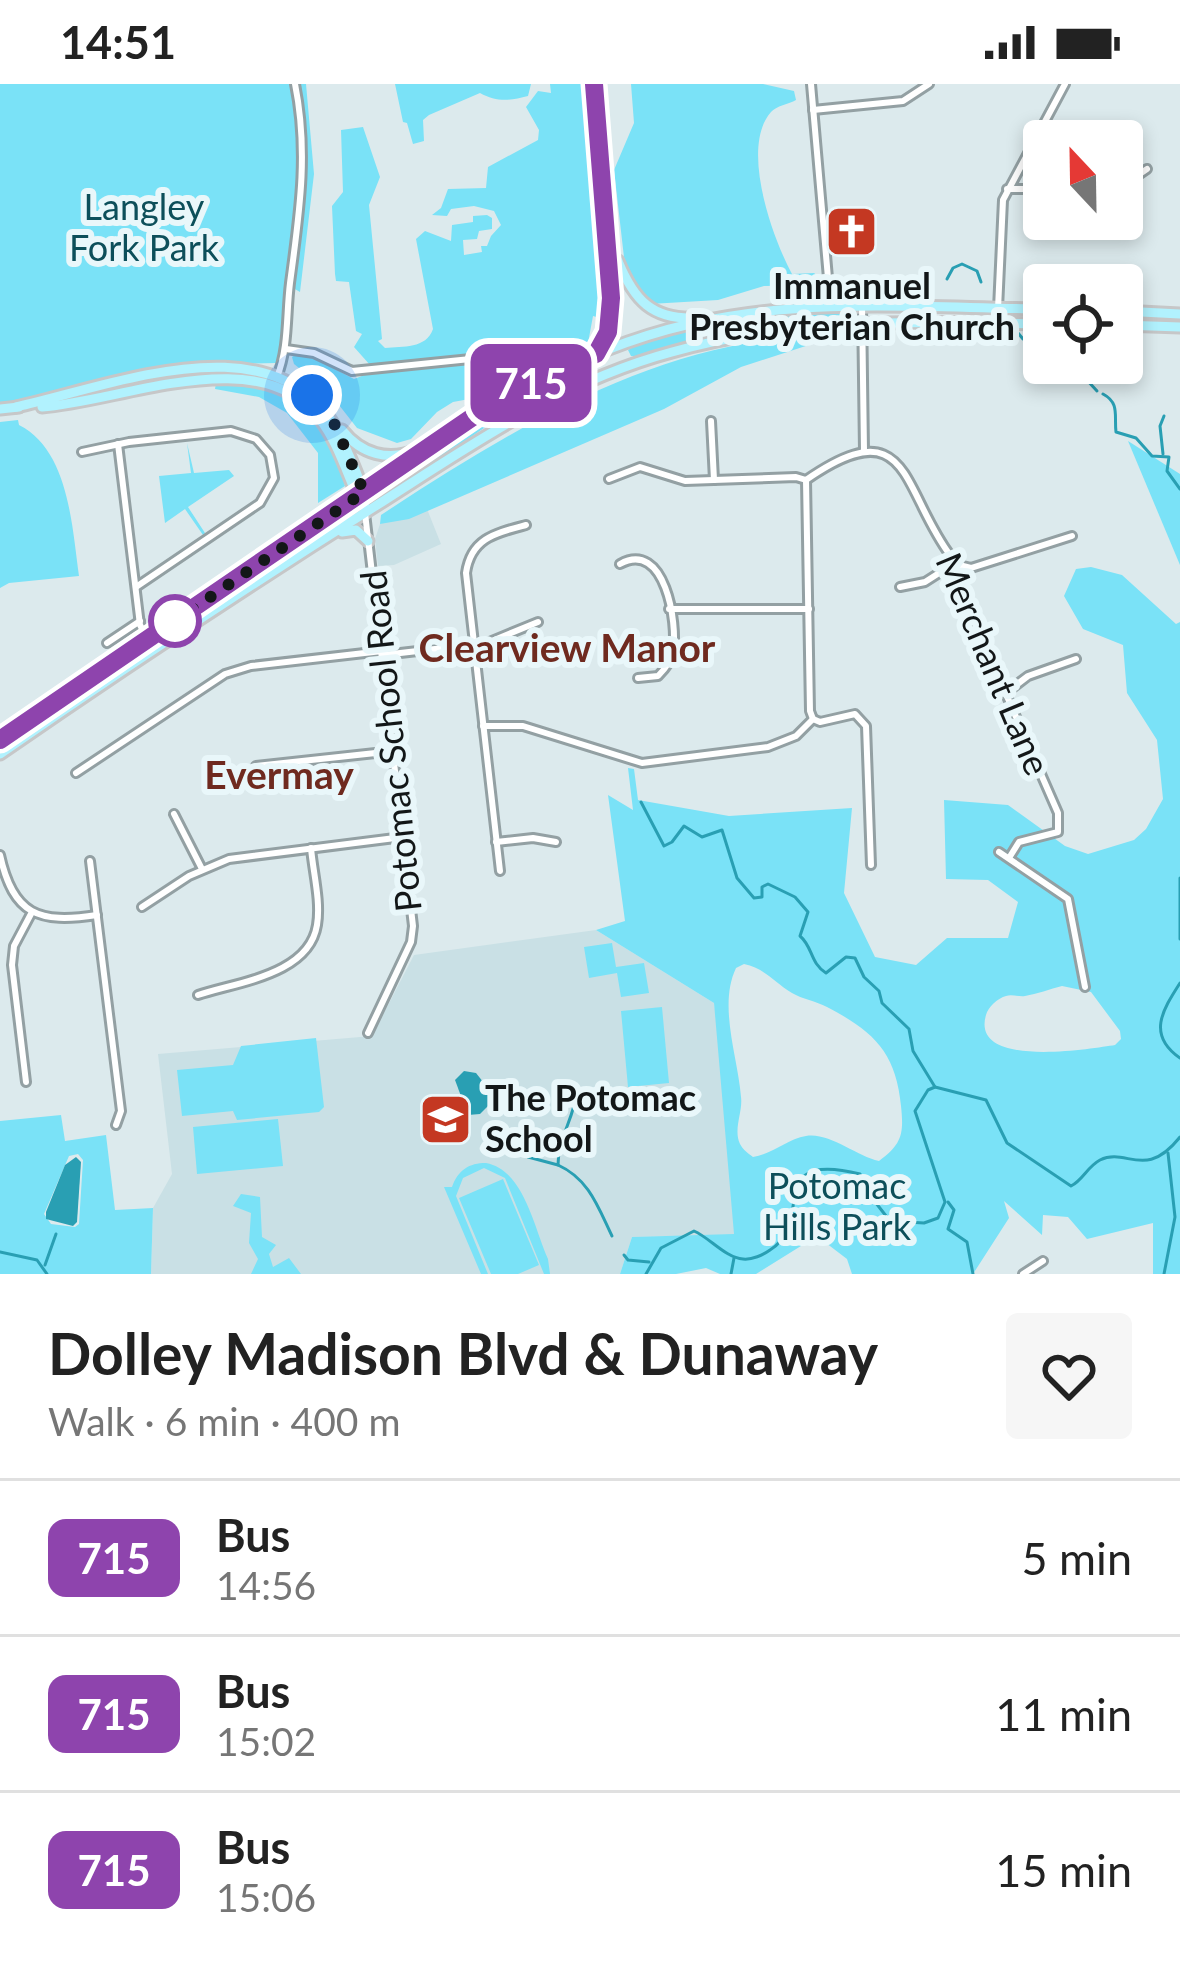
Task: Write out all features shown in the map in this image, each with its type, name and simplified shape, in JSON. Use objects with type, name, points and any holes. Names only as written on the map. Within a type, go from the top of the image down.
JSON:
[{"type":"main road","points":[[618,261],[634,295],[655,313],[673,319],[862,306],[1023,309]]},
{"type":"main road","points":[[593,355],[608,332],[611,298]]},
{"type":"main road","points":[[998,309],[998,323]]},
{"type":"main road","points":[[1143,312],[1180,314]]},
{"type":"main road","points":[[0,409],[179,371],[242,367],[307,391],[355,444],[386,456],[412,452],[516,391],[593,355],[726,317]]},
{"type":"main road","points":[[0,740],[516,416],[608,372],[749,334],[863,322],[1023,324]]},
{"type":"main road","points":[[1143,326],[1180,327]]},
{"type":"main road","points":[[276,380],[320,418],[361,494]]},
{"type":"main road","points":[[330,414],[365,513]]},
{"type":"main road","points":[[0,754],[463,423]]},
{"type":"main road","points":[[326,538],[352,530],[368,541]]},
{"type":"street","points":[[276,380],[286,349],[304,183],[296,84]]},
{"type":"street","points":[[609,479],[640,467],[677,480],[806,480],[865,451],[862,306],[856,293],[836,288],[828,278],[811,84]]},
{"type":"street","points":[[813,110],[904,101],[929,84]]},
{"type":"street","points":[[998,309],[999,222],[1007,189],[1065,84]]},
{"type":"street","points":[[1143,172],[1147,169]]},
{"type":"street","points":[[1007,189],[1023,189]]},
{"type":"street","points":[[286,349],[314,353],[352,371],[579,348],[593,355]]},
{"type":"street","points":[[711,422],[714,480]]},
{"type":"street","points":[[82,452],[237,432],[262,443],[273,463],[272,484],[260,502],[136,587]]},
{"type":"street","points":[[118,444],[140,621],[150,644]]},
{"type":"street","name":"Merchant Lane","points":[[865,451],[885,454],[903,468],[950,555],[950,565],[1060,826],[1054,834],[1019,842],[1009,857]]},
{"type":"street","points":[[806,480],[809,711],[820,722],[854,714],[866,726],[872,865]]},
{"type":"street","name":"Potomac School Road","points":[[365,513],[412,915],[411,942],[368,1033]]},
{"type":"street","points":[[500,871],[466,573],[469,557],[489,536],[526,525]]},
{"type":"street","points":[[900,587],[926,582],[950,565],[971,568],[1072,536]]},
{"type":"street","points":[[620,564],[638,559],[655,568],[664,581],[669,609],[674,644],[671,660],[658,676],[638,678]]},
{"type":"street","points":[[669,609],[809,609]]},
{"type":"street","points":[[107,643],[140,621]]},
{"type":"street","points":[[76,772],[225,674],[251,666],[475,645],[514,635],[538,622]]},
{"type":"street","points":[[1007,692],[1028,676],[1076,659]]},
{"type":"street","points":[[483,726],[523,726],[642,764],[768,747],[796,736],[813,719]]},
{"type":"street","points":[[256,766],[394,751]]},
{"type":"street","points":[[174,814],[202,869]]},
{"type":"street","points":[[142,907],[202,869],[243,856],[404,837]]},
{"type":"street","points":[[496,842],[533,838],[556,842]]},
{"type":"street","points":[[198,995],[288,965],[308,949],[318,915],[311,848]]},
{"type":"street","points":[[999,852],[1070,903],[1085,987]]},
{"type":"street","points":[[0,855],[12,893],[32,912],[59,920],[97,915]]},
{"type":"street","points":[[90,861],[121,1111],[116,1125]]},
{"type":"street","points":[[26,1082],[12,955],[32,912]]},
{"type":"street","points":[[1023,1274],[1043,1261]]},
{"type":"shaded area","points":[[425,504],[441,544],[394,565],[378,566],[375,539],[380,524]]},
{"type":"shaded area","name":"The Potomac School","points":[[596,930],[714,1003],[735,1235],[632,1237],[620,1274],[151,1274],[153,1208],[172,1174],[158,1054],[372,1036],[414,955]]},
{"type":"shaded area","points":[[464,1071],[476,1073],[491,1092],[492,1102],[480,1114],[468,1115],[455,1080]]},
{"type":"shaded area","points":[[76,1157],[81,1162],[73,1226],[46,1219],[46,1212],[65,1165]]},
{"type":"green space","name":"Langley Fork Park","points":[[0,84],[292,84],[301,165],[282,348],[276,363],[205,365],[0,405]]},
{"type":"green space","points":[[298,84],[306,84],[314,174],[300,292],[293,288],[304,186]]},
{"type":"green space","points":[[395,84],[531,84],[528,96],[503,100],[480,93],[429,115],[423,120],[424,141],[413,144]]},
{"type":"green space","points":[[550,84],[590,84],[607,320],[593,316],[588,343],[370,365],[354,347],[362,334],[356,331],[349,282],[336,281],[335,274],[332,206],[343,192],[341,130],[363,127],[380,177],[369,205],[382,339],[378,341],[385,348],[413,345],[433,329],[416,239],[425,231],[451,241],[452,225],[487,215],[492,218],[492,229],[479,231],[477,239],[463,240],[464,255],[482,252],[481,246],[487,246],[501,225],[494,211],[474,206],[451,209],[447,216],[432,215],[441,208],[448,189],[486,188],[488,167],[538,140],[539,130],[526,107],[538,91],[551,93]]},
{"type":"green space","points":[[631,84],[763,84],[794,91],[796,100],[773,110],[762,127],[758,147],[762,192],[792,274],[814,273],[824,281],[822,285],[764,286],[718,300],[650,304],[625,266],[614,170],[634,123]]},
{"type":"green space","points":[[826,312],[853,315],[761,327],[648,356],[631,356],[628,350],[698,325]]},
{"type":"green space","points":[[823,335],[818,342],[741,367],[664,409],[409,519],[380,524],[381,515],[483,450],[590,394],[703,353]]},
{"type":"green space","points":[[583,350],[491,395],[453,402],[411,439],[397,443],[357,428],[292,357],[307,355],[354,379],[375,371]]},
{"type":"green space","points":[[601,357],[605,363],[522,402],[385,496],[374,495],[481,417]]},
{"type":"green space","points":[[245,382],[283,397],[312,417],[332,446],[345,486],[318,503],[318,453],[287,413],[259,397],[215,389],[216,383]]},
{"type":"green space","points":[[18,420],[48,452],[58,471],[79,576],[0,588],[0,422]]},
{"type":"green space","points":[[1128,441],[1180,474],[1180,565]]},
{"type":"green space","points":[[187,443],[194,473],[229,470],[234,476],[188,507],[203,535],[185,509],[165,523],[159,476],[191,473]]},
{"type":"green space","points":[[342,513],[347,516],[338,523],[159,639]]},
{"type":"green space","name":"Potomac Hills Park","points":[[1091,567],[1122,575],[1176,624],[1180,622],[1180,1274],[1153,1274],[1153,1223],[1087,1239],[1068,1217],[1043,1215],[1042,1235],[1004,1201],[1009,1218],[973,1274],[852,1274],[847,1259],[826,1243],[809,1241],[756,1274],[720,1274],[706,1268],[676,1274],[620,1274],[632,1237],[734,1234],[714,1003],[596,930],[625,921],[608,795],[633,810],[628,768],[634,769],[638,800],[729,816],[852,808],[844,893],[875,957],[916,965],[947,938],[1008,938],[1018,902],[988,880],[946,879],[944,800],[1008,805],[1065,846],[1088,854],[1134,840],[1163,799],[1157,740],[1127,693],[1123,645],[1083,629],[1064,596],[1076,569]],"holes":[[[744,964],[843,1016],[888,1057],[898,1087],[902,1124],[897,1144],[879,1161],[815,1136],[753,1157],[741,1146],[737,1132],[741,1097],[729,999],[736,968]],[[1062,986],[1091,992],[1121,1039],[1115,1045],[1035,1052],[996,1043],[986,1032],[987,1012],[1000,999]]]},
{"type":"green space","points":[[612,943],[616,967],[644,963],[649,993],[621,997],[617,973],[589,978],[584,947]]},
{"type":"green space","points":[[662,1007],[669,1083],[628,1087],[621,1011]]},
{"type":"green space","points":[[316,1038],[324,1107],[319,1112],[237,1120],[233,1111],[182,1116],[177,1070],[233,1065],[241,1046]]},
{"type":"green space","points":[[61,1115],[65,1141],[106,1135],[115,1210],[153,1208],[151,1274],[0,1274],[0,1121]],"holes":[[[78,1154],[83,1160],[79,1224],[51,1224],[44,1214],[69,1156]]]},
{"type":"green space","points":[[278,1119],[283,1166],[197,1174],[193,1127]]},
{"type":"green space","points":[[486,1163],[499,1168],[519,1188],[550,1274],[544,1274],[505,1178],[484,1168],[463,1178],[456,1196],[488,1274],[481,1274],[444,1187],[452,1187],[465,1169]]},
{"type":"green space","points":[[503,1179],[539,1265],[518,1274],[491,1274],[459,1198]]},
{"type":"green space","points":[[241,1194],[260,1197],[262,1237],[276,1245],[269,1254],[273,1267],[289,1258],[301,1274],[251,1274],[258,1259],[249,1243],[251,1213],[233,1206]]},
{"type":"waterway","points":[[947,279],[962,264],[977,271],[981,282]]},
{"type":"waterway","points":[[1018,333],[1023,339]]},
{"type":"waterway","points":[[1091,384],[1097,391]]},
{"type":"waterway","points":[[1103,394],[1114,406],[1116,432],[1136,438],[1152,456],[1169,457],[1167,471],[1180,489]]},
{"type":"waterway","points":[[1163,454],[1160,426],[1164,416]]},
{"type":"waterway","points":[[641,802],[664,846],[684,826],[702,837],[722,830],[737,878],[754,898],[762,897],[762,887],[768,884],[795,897],[808,912],[800,936],[817,965],[826,973],[846,957],[855,958],[864,977],[879,991],[882,1003],[909,1029],[913,1051],[935,1087]]},
{"type":"waterway","points":[[1180,878],[1180,939]]},
{"type":"waterway","points":[[1180,983],[1161,1022],[1164,1041],[1180,1058]]},
{"type":"waterway","points":[[646,1274],[661,1248],[694,1231],[737,1258],[767,1252],[783,1238],[801,1180],[811,1172],[830,1169],[860,1174],[890,1221],[924,1223],[938,1218],[945,1202],[915,1111],[935,1087],[986,1100],[1007,1143],[1071,1186],[1100,1160],[1157,1157],[1180,1137]]},
{"type":"waterway","points":[[577,1091],[558,1165],[585,1186],[612,1236]]},
{"type":"waterway","points":[[497,1126],[528,1157],[558,1165]]},
{"type":"waterway","points":[[1164,1274],[1175,1217],[1168,1153]]},
{"type":"waterway","points":[[948,1202],[954,1210],[948,1229],[967,1242],[973,1274]]},
{"type":"waterway","points":[[45,1265],[56,1234]]},
{"type":"waterway","points":[[0,1252],[37,1260],[47,1274]]},
{"type":"waterway","points":[[624,1255],[628,1260],[649,1262]]},
{"type":"waterway","points":[[731,1274],[734,1258]]},
{"type":"bus line","name":"715","points":[[0,740],[480,412],[596,354],[608,332],[611,298],[594,84]]},
{"type":"place","name":"Immanuel Presbyterian Church","points":[[852,231]]},
{"type":"place","name":"The Potomac School","points":[[446,1119]]},
{"type":"district","name":"Clearview Manor","points":[[567,648]]},
{"type":"district","name":"Evermay","points":[[279,775]]},
{"type":"route","points":[[175,621],[364,492],[330,414],[312,395]]}]
